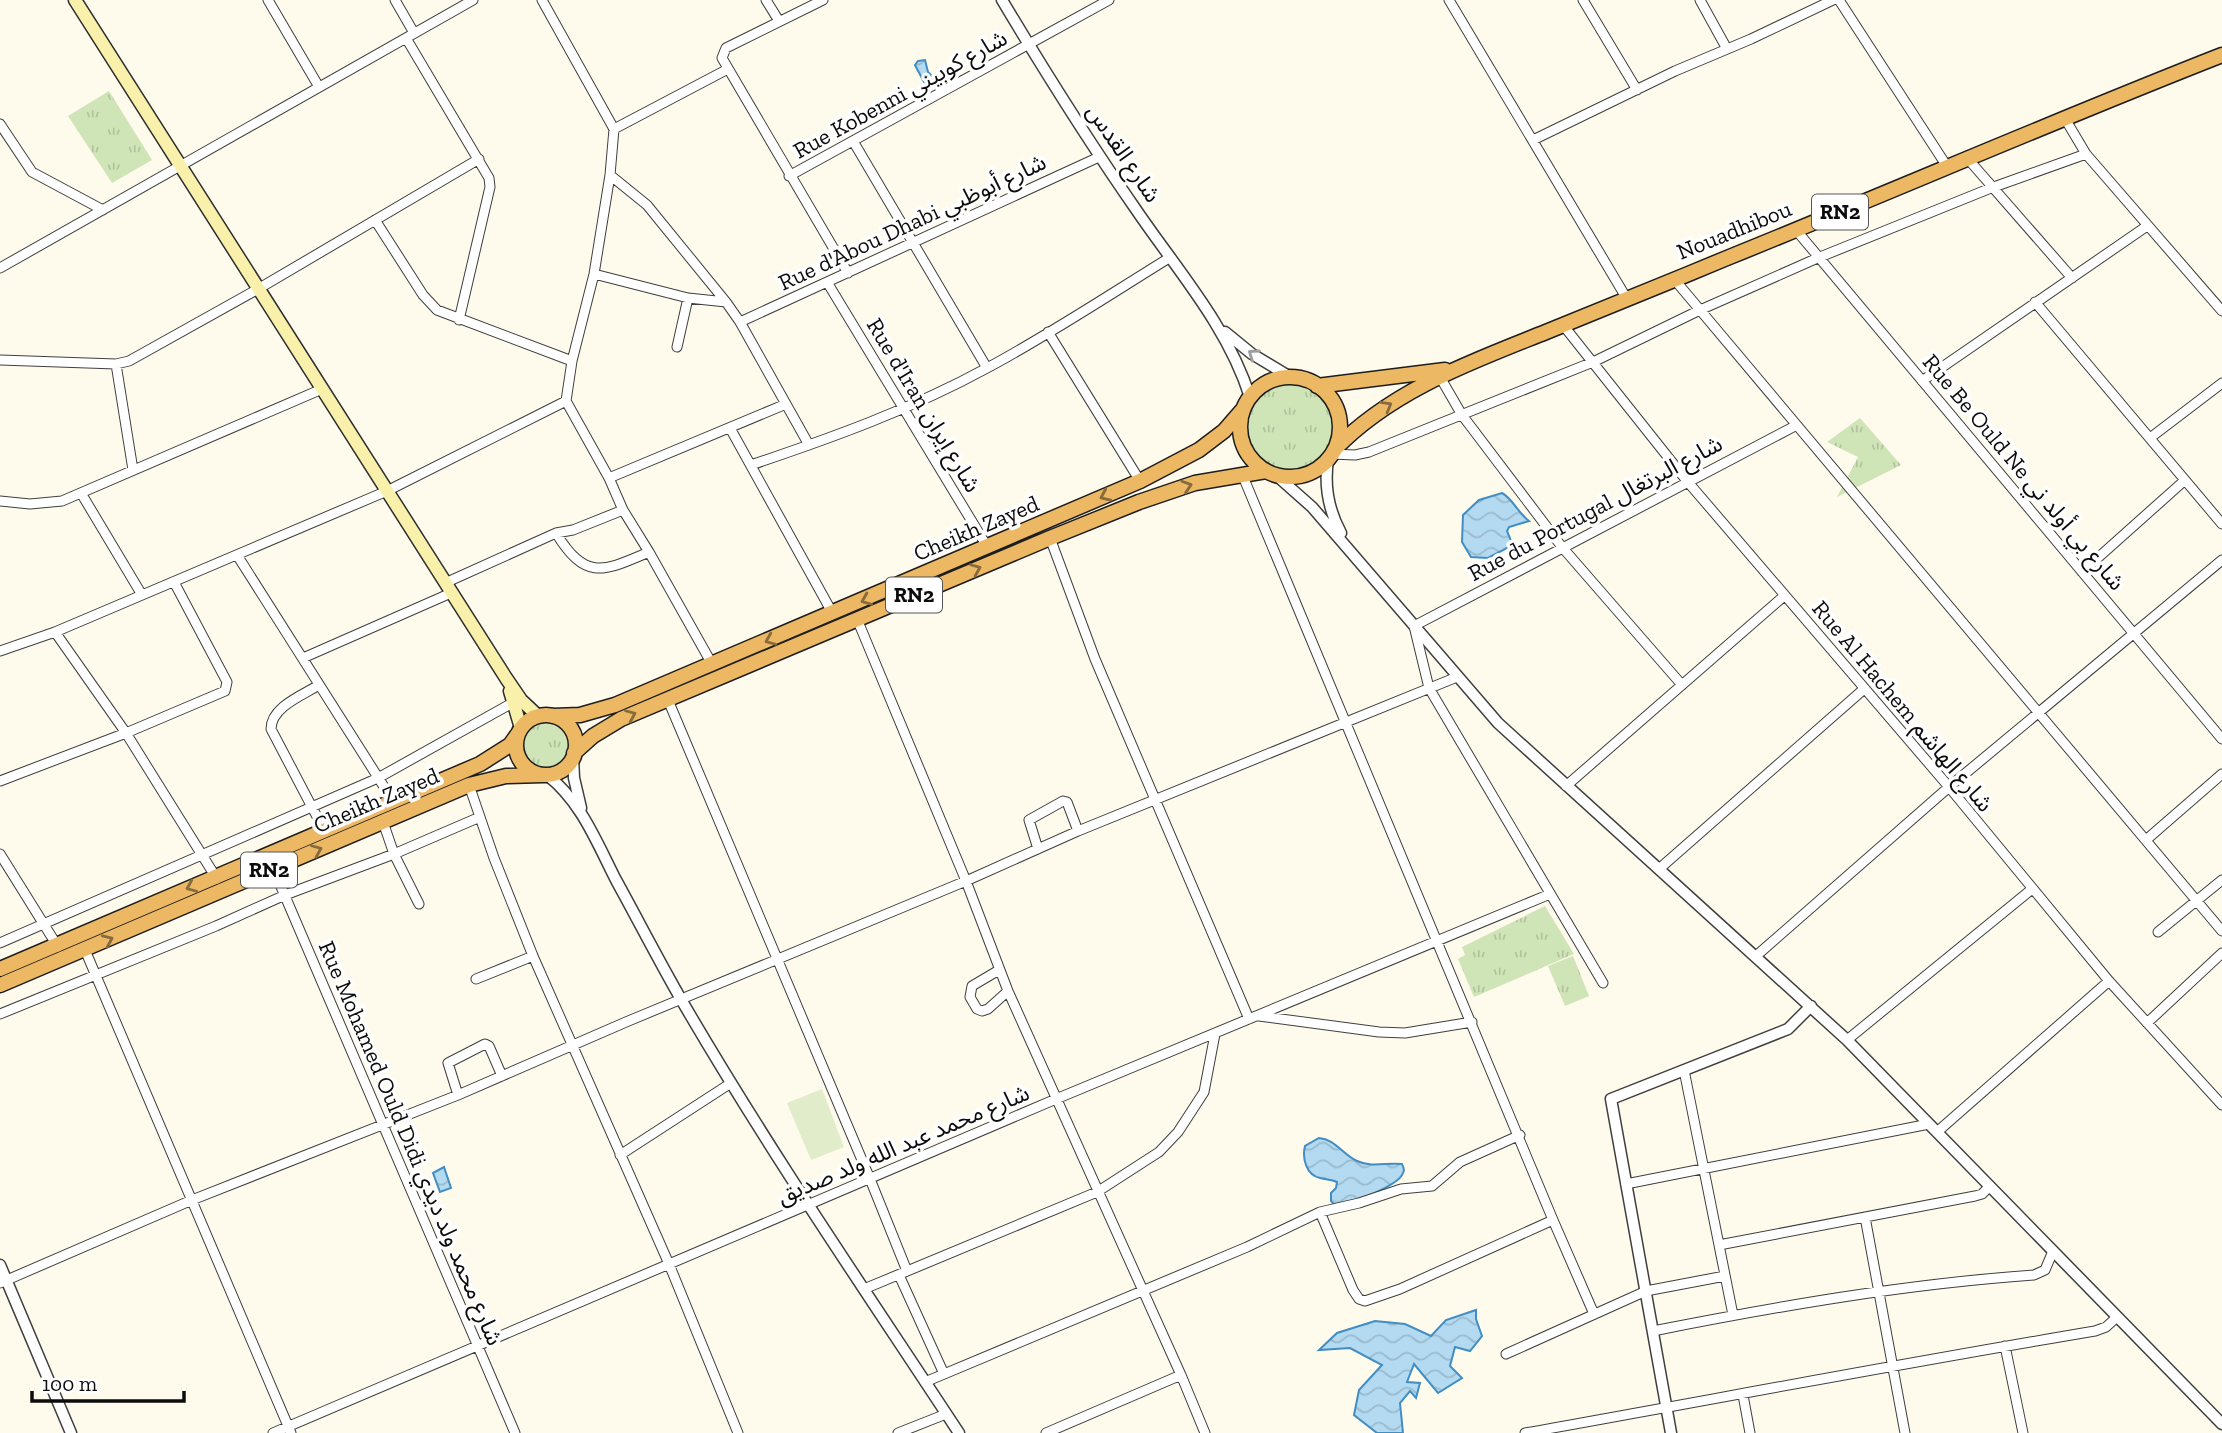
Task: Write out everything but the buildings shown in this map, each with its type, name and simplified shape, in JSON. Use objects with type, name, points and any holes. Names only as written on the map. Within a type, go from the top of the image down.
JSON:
[{"type":"highway","name":"Nouadhibou","points":[[1331,454],[1355,428],[1374,414],[1457,368],[1948,168],[2064,117],[2222,55]]},
{"type":"highway","name":"Nouadhibou","points":[[1317,386],[1457,368]]},
{"type":"highway","points":[[1292,377],[1317,386],[1326,393],[1338,414],[1338,437],[1331,454],[1308,474],[1291,477],[1271,474],[1255,463],[1243,444],[1240,422],[1247,402],[1257,390],[1273,380],[1292,377]]},
{"type":"highway","name":"Cheikh Zayed","points":[[545,716],[580,715],[615,705],[1140,481],[1199,450],[1224,431],[1247,402]]},
{"type":"highway","name":"Cheikh Zayed","points":[[574,755],[606,728],[668,699],[1050,538],[1195,483],[1242,474],[1271,474]]},
{"type":"highway","points":[[545,716],[560,718],[575,737],[574,755],[560,771],[545,775],[534,773],[520,761],[516,744],[519,732],[531,718],[545,716]]},
{"type":"highway","name":"Cheikh Zayed","points":[[0,985],[85,950],[324,830],[480,764],[495,756],[519,732]]},
{"type":"highway","name":"Cheikh Zayed","points":[[0,969],[220,883],[273,868],[469,785],[506,776],[545,775]]},
{"type":"main road","points":[[75,0],[506,678],[521,700],[545,716]]},
{"type":"main road","points":[[506,678],[514,702],[519,732]]},
{"type":"street","points":[[268,0],[319,87]]},
{"type":"street","points":[[395,0],[410,36],[489,178],[490,187],[459,320]]},
{"type":"street","points":[[0,268],[473,0]]},
{"type":"street","points":[[541,0],[614,129],[610,175],[594,274],[572,360],[566,401],[609,478],[623,510],[712,664]]},
{"type":"street","points":[[766,0],[779,21]]},
{"type":"street","points":[[823,0],[726,48],[722,58],[726,70],[848,273]]},
{"type":"street","name":"شارع القدس","points":[[1002,0],[1099,157],[1217,325]]},
{"type":"street","name":"Rue Kobenni شارع كوبيني","points":[[789,176],[1109,0]]},
{"type":"street","points":[[1449,0],[1627,299]]},
{"type":"street","points":[[1583,0],[1637,90]]},
{"type":"street","points":[[1700,0],[1727,49]]},
{"type":"street","points":[[1533,140],[1836,0],[1948,168]]},
{"type":"street","points":[[614,129],[726,70]]},
{"type":"street","points":[[2064,117],[2086,154],[2222,311]]},
{"type":"street","points":[[0,124],[32,172],[103,210]]},
{"type":"street","points":[[853,141],[987,368]]},
{"type":"street","points":[[1352,554],[1333,520],[1326,497],[1325,475],[1331,454],[1355,455],[1369,452],[1592,362],[1820,257],[1991,188],[2086,154]]},
{"type":"street","name":"Rue d'Abou Dhabi شارع أبوظبي","points":[[740,323],[1099,157]]},
{"type":"street","points":[[0,360],[116,364],[142,355],[479,159]]},
{"type":"street","points":[[1968,159],[2072,278]]},
{"type":"street","points":[[610,175],[647,205],[726,302],[809,445]]},
{"type":"street","points":[[375,219],[423,295],[437,310],[572,360]]},
{"type":"street","points":[[1922,381],[2147,226]]},
{"type":"street","name":"Rue Be Ould Ne شارع بي أولد ني","points":[[1796,230],[2222,739]]},
{"type":"street","points":[[751,465],[903,408],[987,368],[1169,258]]},
{"type":"street","points":[[594,274],[688,298],[726,302]]},
{"type":"street","points":[[1674,279],[2222,931]]},
{"type":"street","name":"Rue d'Iran شارع إيران","points":[[827,282],[988,548]]},
{"type":"street","points":[[677,347],[688,298]]},
{"type":"street","points":[[2035,302],[2222,524]]},
{"type":"street","points":[[1217,325],[1252,354],[1292,377]]},
{"type":"street","points":[[1217,325],[1237,360],[1247,402]]},
{"type":"street","name":"Rue Al Hachem شارع الهاشم","points":[[1563,325],[1687,481],[1949,787],[2109,981],[2222,1105]]},
{"type":"street","points":[[1048,332],[1140,481]]},
{"type":"street","points":[[116,364],[133,470]]},
{"type":"street","points":[[1440,377],[1462,415],[1562,547],[1682,685]]},
{"type":"street","points":[[2150,438],[2222,383]]},
{"type":"street","points":[[0,501],[45,504],[62,501],[322,389]]},
{"type":"street","points":[[0,651],[55,632],[387,491],[566,401]]},
{"type":"street","points":[[609,478],[786,404]]},
{"type":"street","name":"Rue du Portugal شارع البرتغال","points":[[1414,626],[1795,426]]},
{"type":"street","points":[[730,428],[833,614]]},
{"type":"street","points":[[1242,474],[1594,1314]]},
{"type":"street","points":[[1271,474],[1312,507],[1498,723],[1847,1040],[2222,1424]]},
{"type":"street","points":[[2082,572],[2185,480]]},
{"type":"street","points":[[81,493],[142,595]]},
{"type":"street","points":[[303,659],[556,533],[573,530],[623,510]]},
{"type":"street","points":[[556,533],[564,547],[590,569],[616,566],[649,552]]},
{"type":"street","points":[[1050,538],[1095,659],[1155,802],[1253,1018],[1379,1032],[1405,1032],[1472,1022]]},
{"type":"street","points":[[237,555],[393,801]]},
{"type":"street","points":[[1756,956],[1949,787],[2222,560]]},
{"type":"street","points":[[0,780],[126,733],[227,688],[227,682],[174,582]]},
{"type":"street","points":[[1566,786],[1784,596]]},
{"type":"street","points":[[857,619],[966,881],[999,970],[1205,1433]]},
{"type":"street","points":[[1414,626],[1429,688],[1603,983]]},
{"type":"street","points":[[55,632],[126,733],[220,883]]},
{"type":"street","points":[[3,1281],[192,1200],[458,1095],[571,1045],[966,881],[1078,831],[1155,802],[1457,677]]},
{"type":"street","points":[[319,685],[278,712],[271,723],[271,729],[324,830]]},
{"type":"street","points":[[1659,869],[1864,689]]},
{"type":"street","points":[[668,699],[870,1179],[903,1273],[944,1374]]},
{"type":"street","points":[[0,943],[378,778],[514,702]]},
{"type":"street","points":[[574,755],[574,778],[582,814]]},
{"type":"street","points":[[2146,840],[2222,774]]},
{"type":"street","points":[[545,775],[558,783],[582,814],[681,999],[731,1083],[959,1433]]},
{"type":"street","points":[[469,785],[533,956],[669,1264],[738,1433]]},
{"type":"street","points":[[1038,849],[1029,820],[1063,801],[1068,802],[1078,831]]},
{"type":"street","points":[[0,1014],[480,817]]},
{"type":"street","points":[[383,822],[402,875],[419,904]]},
{"type":"street","points":[[0,854],[64,958]]},
{"type":"street","name":"Rue Mohamed Ould Didi شارع محمد ولد ديدي","points":[[273,868],[515,1433]]},
{"type":"street","points":[[2158,932],[2222,880]]},
{"type":"street","points":[[1847,1040],[2032,889]]},
{"type":"street","name":"شارع محمد عبد الله ولد صديق","points":[[272,1433],[290,1430],[477,1346],[1056,1099],[1550,894]]},
{"type":"street","points":[[85,950],[290,1430]]},
{"type":"street","points":[[2147,1023],[2222,953]]},
{"type":"street","points":[[476,979],[533,956]]},
{"type":"street","points":[[999,970],[972,986],[970,997],[977,1009],[982,1011],[1008,991]]},
{"type":"street","points":[[1626,1184],[1933,1128],[2109,981]]},
{"type":"street","points":[[1671,1433],[1611,1099],[1788,1029],[1811,1006]]},
{"type":"street","points":[[864,1289],[1097,1192],[1159,1152],[1178,1132],[1204,1092],[1215,1034]]},
{"type":"street","points":[[458,1095],[448,1063],[485,1044],[489,1046],[502,1076]]},
{"type":"street","points":[[1684,1070],[1732,1315]]},
{"type":"street","points":[[620,1155],[731,1083]]},
{"type":"street","points":[[925,1382],[1247,1247],[1320,1212],[1401,1189],[1432,1186],[1460,1162],[1520,1135]]},
{"type":"street","points":[[1719,1245],[1975,1196],[1982,1194],[1990,1186]]},
{"type":"street","points":[[1320,1212],[1353,1290],[1359,1299],[1365,1301],[1399,1289],[1553,1220]]},
{"type":"street","points":[[1865,1217],[1905,1433]]},
{"type":"street","points":[[1653,1331],[1879,1291],[2034,1275],[2045,1270],[2053,1251]]},
{"type":"street","points":[[0,1265],[3,1281],[71,1433]]},
{"type":"street","points":[[1506,1354],[1646,1291],[1725,1276]]},
{"type":"street","points":[[1525,1433],[1743,1395],[1893,1365],[2095,1331],[2118,1317]]},
{"type":"street","points":[[2005,1346],[2023,1433]]},
{"type":"street","points":[[1046,1433],[1181,1375]]},
{"type":"street","points":[[1743,1395],[1751,1433]]},
{"type":"street","points":[[898,1433],[946,1414]]},
{"type":"green space","points":[[109,91],[152,160],[112,183],[68,116]]},
{"type":"green space","points":[[1289,379],[1306,383],[1321,393],[1331,408],[1335,425],[1331,442],[1321,457],[1306,467],[1289,471],[1272,467],[1257,457],[1247,442],[1243,425],[1247,408],[1257,393],[1272,383]]},
{"type":"green space","points":[[1860,418],[1901,465],[1837,497],[1858,457],[1827,442]]},
{"type":"green space","points":[[547,721],[564,728],[571,745],[564,762],[547,769],[530,762],[523,745],[530,728]]},
{"type":"green space","points":[[1545,906],[1574,954],[1474,997],[1458,959],[1465,955],[1462,947]]},
{"type":"green space","points":[[1573,956],[1589,996],[1565,1006],[1548,966]]},
{"type":"green space","points":[[822,1089],[844,1147],[811,1160],[787,1103]]},
{"type":"water","points":[[925,60],[928,72],[935,79],[928,85],[915,65],[918,61]]},
{"type":"water","points":[[1502,493],[1529,521],[1509,527],[1507,531],[1512,543],[1509,547],[1488,558],[1471,557],[1462,542],[1463,515],[1479,500]]},
{"type":"water","points":[[1319,1138],[1330,1141],[1357,1161],[1368,1164],[1402,1164],[1404,1172],[1398,1180],[1381,1190],[1335,1206],[1331,1201],[1331,1193],[1337,1182],[1315,1176],[1308,1170],[1305,1161],[1305,1146]]},
{"type":"water","points":[[444,1167],[451,1188],[440,1192],[433,1173]]},
{"type":"water","points":[[1476,1310],[1482,1336],[1470,1351],[1455,1347],[1450,1366],[1462,1378],[1438,1393],[1414,1364],[1407,1382],[1420,1383],[1416,1398],[1410,1391],[1400,1403],[1403,1433],[1377,1433],[1354,1415],[1359,1390],[1382,1365],[1350,1348],[1319,1350],[1337,1333],[1375,1321],[1405,1324],[1431,1336],[1446,1320]]}]
